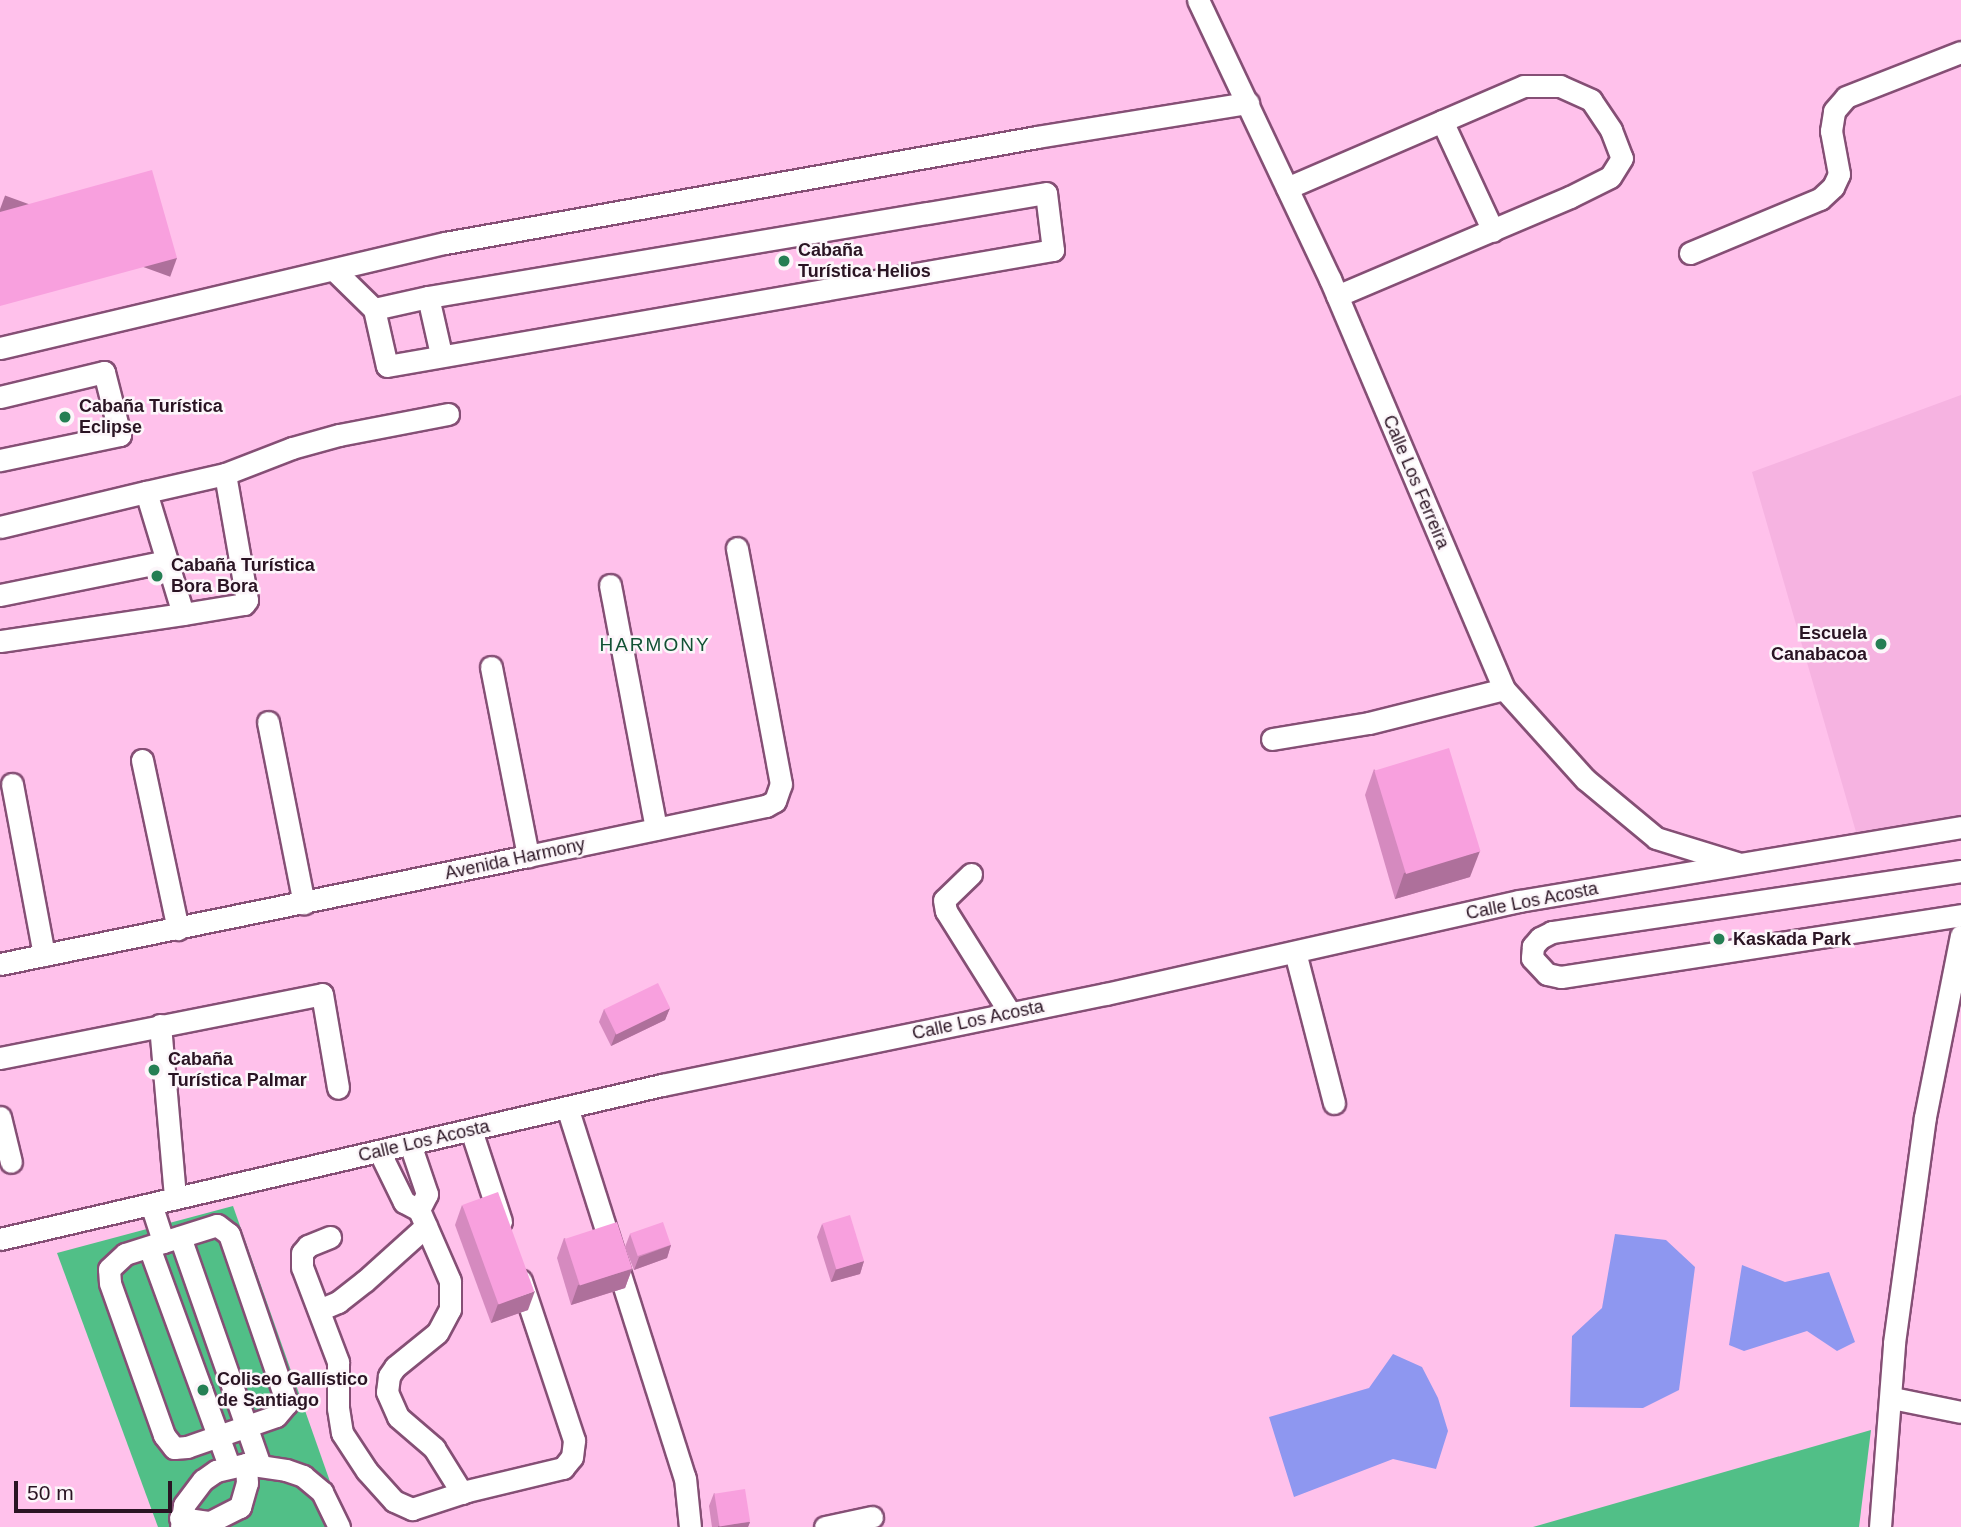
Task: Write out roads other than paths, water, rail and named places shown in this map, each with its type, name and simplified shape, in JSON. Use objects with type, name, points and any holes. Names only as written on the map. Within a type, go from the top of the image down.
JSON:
[{"type":"street","name":"Calle Los Ferreira","points":[[1198,0],[1337,296],[1504,689],[1584,779],[1656,838],[1742,864]]},
{"type":"street","points":[[1690,253],[1820,199],[1833,187],[1839,174],[1831,131],[1834,111],[1846,97],[1961,52]]},
{"type":"street","points":[[1287,188],[1524,86],[1560,86],[1591,100],[1611,130],[1622,158],[1610,177],[1493,231],[1337,296]]},
{"type":"street","points":[[0,348],[445,243],[1037,137],[1248,103]]},
{"type":"street","points":[[1442,121],[1493,231]]},
{"type":"street","points":[[335,271],[374,309],[387,366],[442,354],[1053,250],[1046,193],[428,297],[374,309]]},
{"type":"street","points":[[428,297],[442,354]]},
{"type":"street","points":[[0,397],[104,372],[120,435],[0,460]]},
{"type":"street","points":[[0,527],[225,474],[292,448],[339,435],[448,414]]},
{"type":"street","points":[[0,641],[244,604],[247,600],[225,474]]},
{"type":"street","points":[[146,492],[183,614]]},
{"type":"street","name":"Avenida Harmony","points":[[0,964],[766,806],[780,794],[779,773],[737,548]]},
{"type":"street","points":[[0,595],[167,561]]},
{"type":"street","points":[[610,585],[656,829]]},
{"type":"street","points":[[491,667],[528,856]]},
{"type":"street","points":[[1272,739],[1369,723],[1504,689]]},
{"type":"street","points":[[268,722],[304,903]]},
{"type":"street","points":[[142,760],[178,929]]},
{"type":"street","points":[[12,784],[44,955]]},
{"type":"street","name":"Calle Los Acosta","points":[[0,1239],[567,1107],[1295,952],[1519,901],[1961,827]]},
{"type":"street","points":[[1961,871],[1552,932],[1540,938],[1533,946],[1532,958],[1547,974],[1561,977],[1961,915]]},
{"type":"street","points":[[971,874],[944,900],[946,911],[1010,1013]]},
{"type":"street","points":[[1880,1527],[1892,1398],[1894,1343],[1925,1117],[1961,936]]},
{"type":"street","points":[[1295,952],[1335,1103]]},
{"type":"street","points":[[0,1058],[322,994],[338,1088]]},
{"type":"street","points":[[160,1025],[175,1198]]},
{"type":"street","points":[[567,1107],[685,1478],[690,1527]]},
{"type":"street","points":[[0,1116],[10,1162]]},
{"type":"street","points":[[330,1237],[308,1246],[302,1252],[302,1266],[338,1362],[338,1408],[342,1433],[367,1471],[394,1502],[412,1509],[462,1493],[563,1468],[572,1457],[574,1440],[471,1130]]},
{"type":"street","points":[[319,1310],[338,1302],[365,1281],[423,1218],[427,1194],[410,1144]]},
{"type":"street","points":[[379,1151],[404,1202],[423,1218],[450,1281],[450,1309],[437,1333],[396,1367],[385,1386],[398,1417],[434,1448],[462,1493]]},
{"type":"street","points":[[151,1204],[219,1435],[245,1465]]},
{"type":"street","points":[[216,1225],[229,1234],[287,1403],[276,1416],[247,1427],[180,1449],[168,1444],[110,1283],[109,1269],[115,1261],[216,1225]]},
{"type":"street","points":[[164,1242],[247,1427],[245,1465],[247,1483],[240,1507],[210,1522],[181,1522],[193,1490],[216,1471],[245,1465],[303,1476],[322,1492],[339,1527]]},
{"type":"street","points":[[1892,1398],[1961,1412]]},
{"type":"street","points":[[824,1527],[872,1517]]},
{"type":"water","points":[[1615,1234],[1666,1240],[1695,1267],[1679,1390],[1643,1408],[1570,1407],[1572,1336],[1602,1308]]},
{"type":"water","points":[[1742,1265],[1785,1282],[1829,1272],[1855,1342],[1837,1351],[1807,1331],[1744,1351],[1729,1345]]},
{"type":"water","points":[[1393,1354],[1422,1367],[1438,1398],[1448,1431],[1436,1469],[1393,1459],[1294,1497],[1269,1417],[1369,1388]]},
{"type":"place","name":"Cabaña Turística Helios","points":[[784,261]]},
{"type":"place","name":"Cabaña Turística Eclipse","points":[[65,417]]},
{"type":"place","name":"Cabaña Turística Bora Bora","points":[[157,576]]},
{"type":"place","name":"Escuela Canabacoa","points":[[1881,644]]},
{"type":"place","name":"Kaskada Park","points":[[1719,939]]},
{"type":"place","name":"Cabaña Turística Palmar","points":[[154,1070]]},
{"type":"place","name":"Coliseo Gallístico de Santiago","points":[[203,1390]]},
{"type":"district","name":"HARMONY","points":[[655,645]]}]
